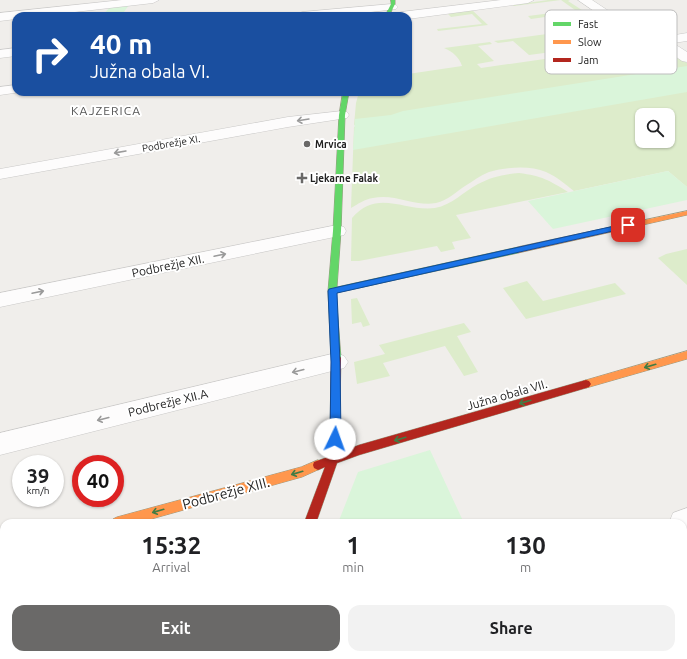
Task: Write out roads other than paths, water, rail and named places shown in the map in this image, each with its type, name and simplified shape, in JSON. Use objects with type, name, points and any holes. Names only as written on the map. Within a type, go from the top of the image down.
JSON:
[{"type":"street","points":[[45,12],[153,0]]},
{"type":"street","points":[[412,15],[528,0]]},
{"type":"street","points":[[584,0],[601,10]]},
{"type":"street","points":[[346,12],[391,8]]},
{"type":"street","points":[[0,17],[12,16]]},
{"type":"street","points":[[677,39],[687,37]]},
{"type":"street","points":[[0,54],[12,52]]},
{"type":"street","points":[[677,53],[687,58]]},
{"type":"street","points":[[0,91],[12,90]]},
{"type":"street","points":[[311,519],[333,459],[336,416],[336,362],[332,291],[337,231],[342,115],[345,96]]},
{"type":"street","name":"Podbrežje XI.","points":[[0,174],[288,122],[342,115]]},
{"type":"street","points":[[332,291],[687,212]]},
{"type":"street","name":"Podbrežje XII.","points":[[0,300],[337,231]]},
{"type":"street","name":"Južna obala VII.","points":[[333,459],[687,355]]},
{"type":"street","name":"Podbrežje XII.A","points":[[0,444],[336,362]]},
{"type":"street","name":"Podbrežje XIII.","points":[[132,519],[302,472],[333,459]]},
{"type":"place","name":"Mrvica","points":[[307,144]]},
{"type":"place","name":"Ljekarne Falak","points":[[302,178]]},
{"type":"district","name":"KAJZERICA","points":[[106,111]]}]
